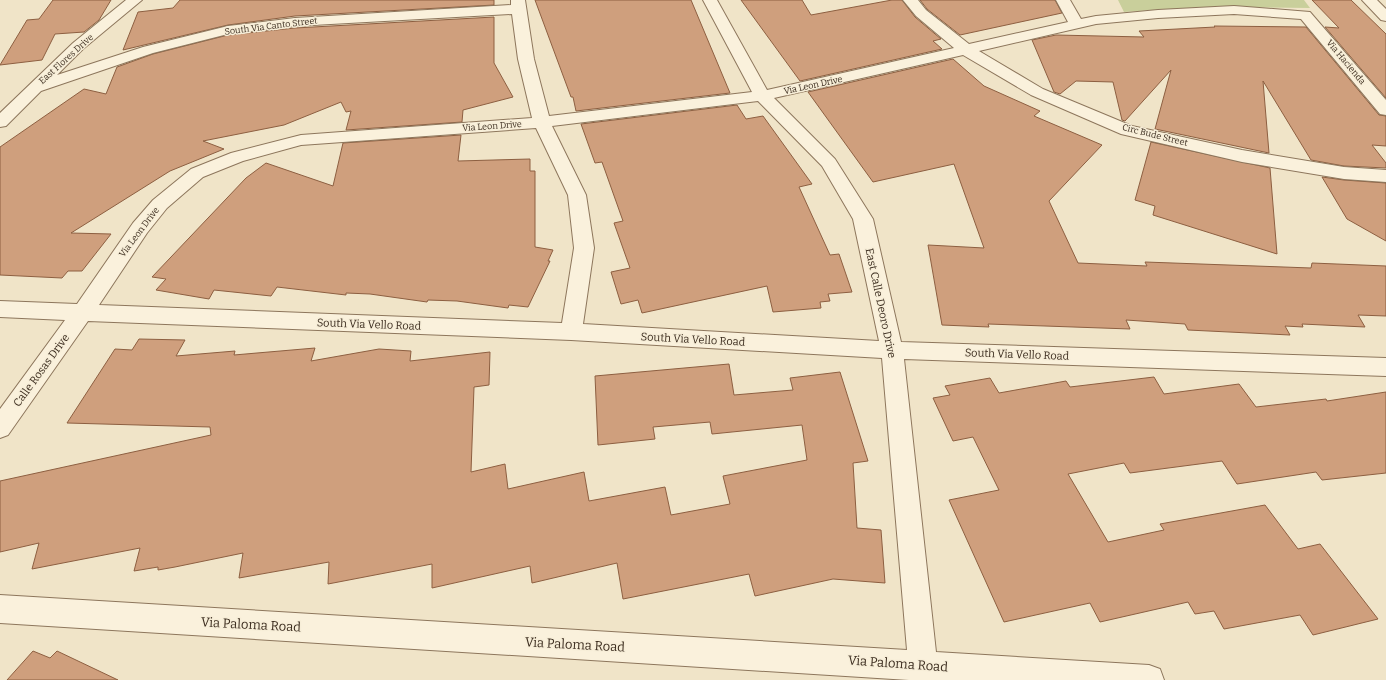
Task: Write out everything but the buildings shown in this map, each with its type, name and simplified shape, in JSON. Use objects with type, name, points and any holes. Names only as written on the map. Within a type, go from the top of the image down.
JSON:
[{"type":"street","name":"East Flores Drive","points":[[0,122],[32,89],[78,46],[135,0]]},
{"type":"street","name":"East Calle Deoro Drive","points":[[710,0],[762,96],[829,163],[863,219],[892,350],[924,672]]},
{"type":"street","name":"Circ Bude Street","points":[[910,0],[921,13],[968,51],[1037,92],[1128,130],[1250,157],[1344,173],[1386,176]]},
{"type":"street","points":[[1063,0],[1077,25]]},
{"type":"street","points":[[1369,0],[1386,16]]},
{"type":"street","name":"South Via Canto Street","points":[[32,89],[148,50],[228,30],[295,22],[518,4]]},
{"type":"street","points":[[518,4],[526,59],[542,122],[577,195],[584,248],[571,332]]},
{"type":"street","name":"Via Leon Drive","points":[[82,313],[140,228],[160,204],[197,173],[237,156],[301,140],[542,122],[762,96],[968,51],[1096,20],[1158,14],[1234,10],[1305,15]]},
{"type":"street","name":"Via Hacienda","points":[[1305,15],[1386,110]]},
{"type":"street","name":"South Via Vello Road","points":[[0,310],[571,332],[892,350],[1386,367]]},
{"type":"street","name":"Calle Rosas Drive","points":[[0,428],[82,313]]},
{"type":"street","name":"Via Paloma Road","points":[[0,609],[924,672],[1149,680]]},
{"type":"green space","points":[[1118,0],[1304,0],[1310,8],[1170,9],[1124,12]]}]
